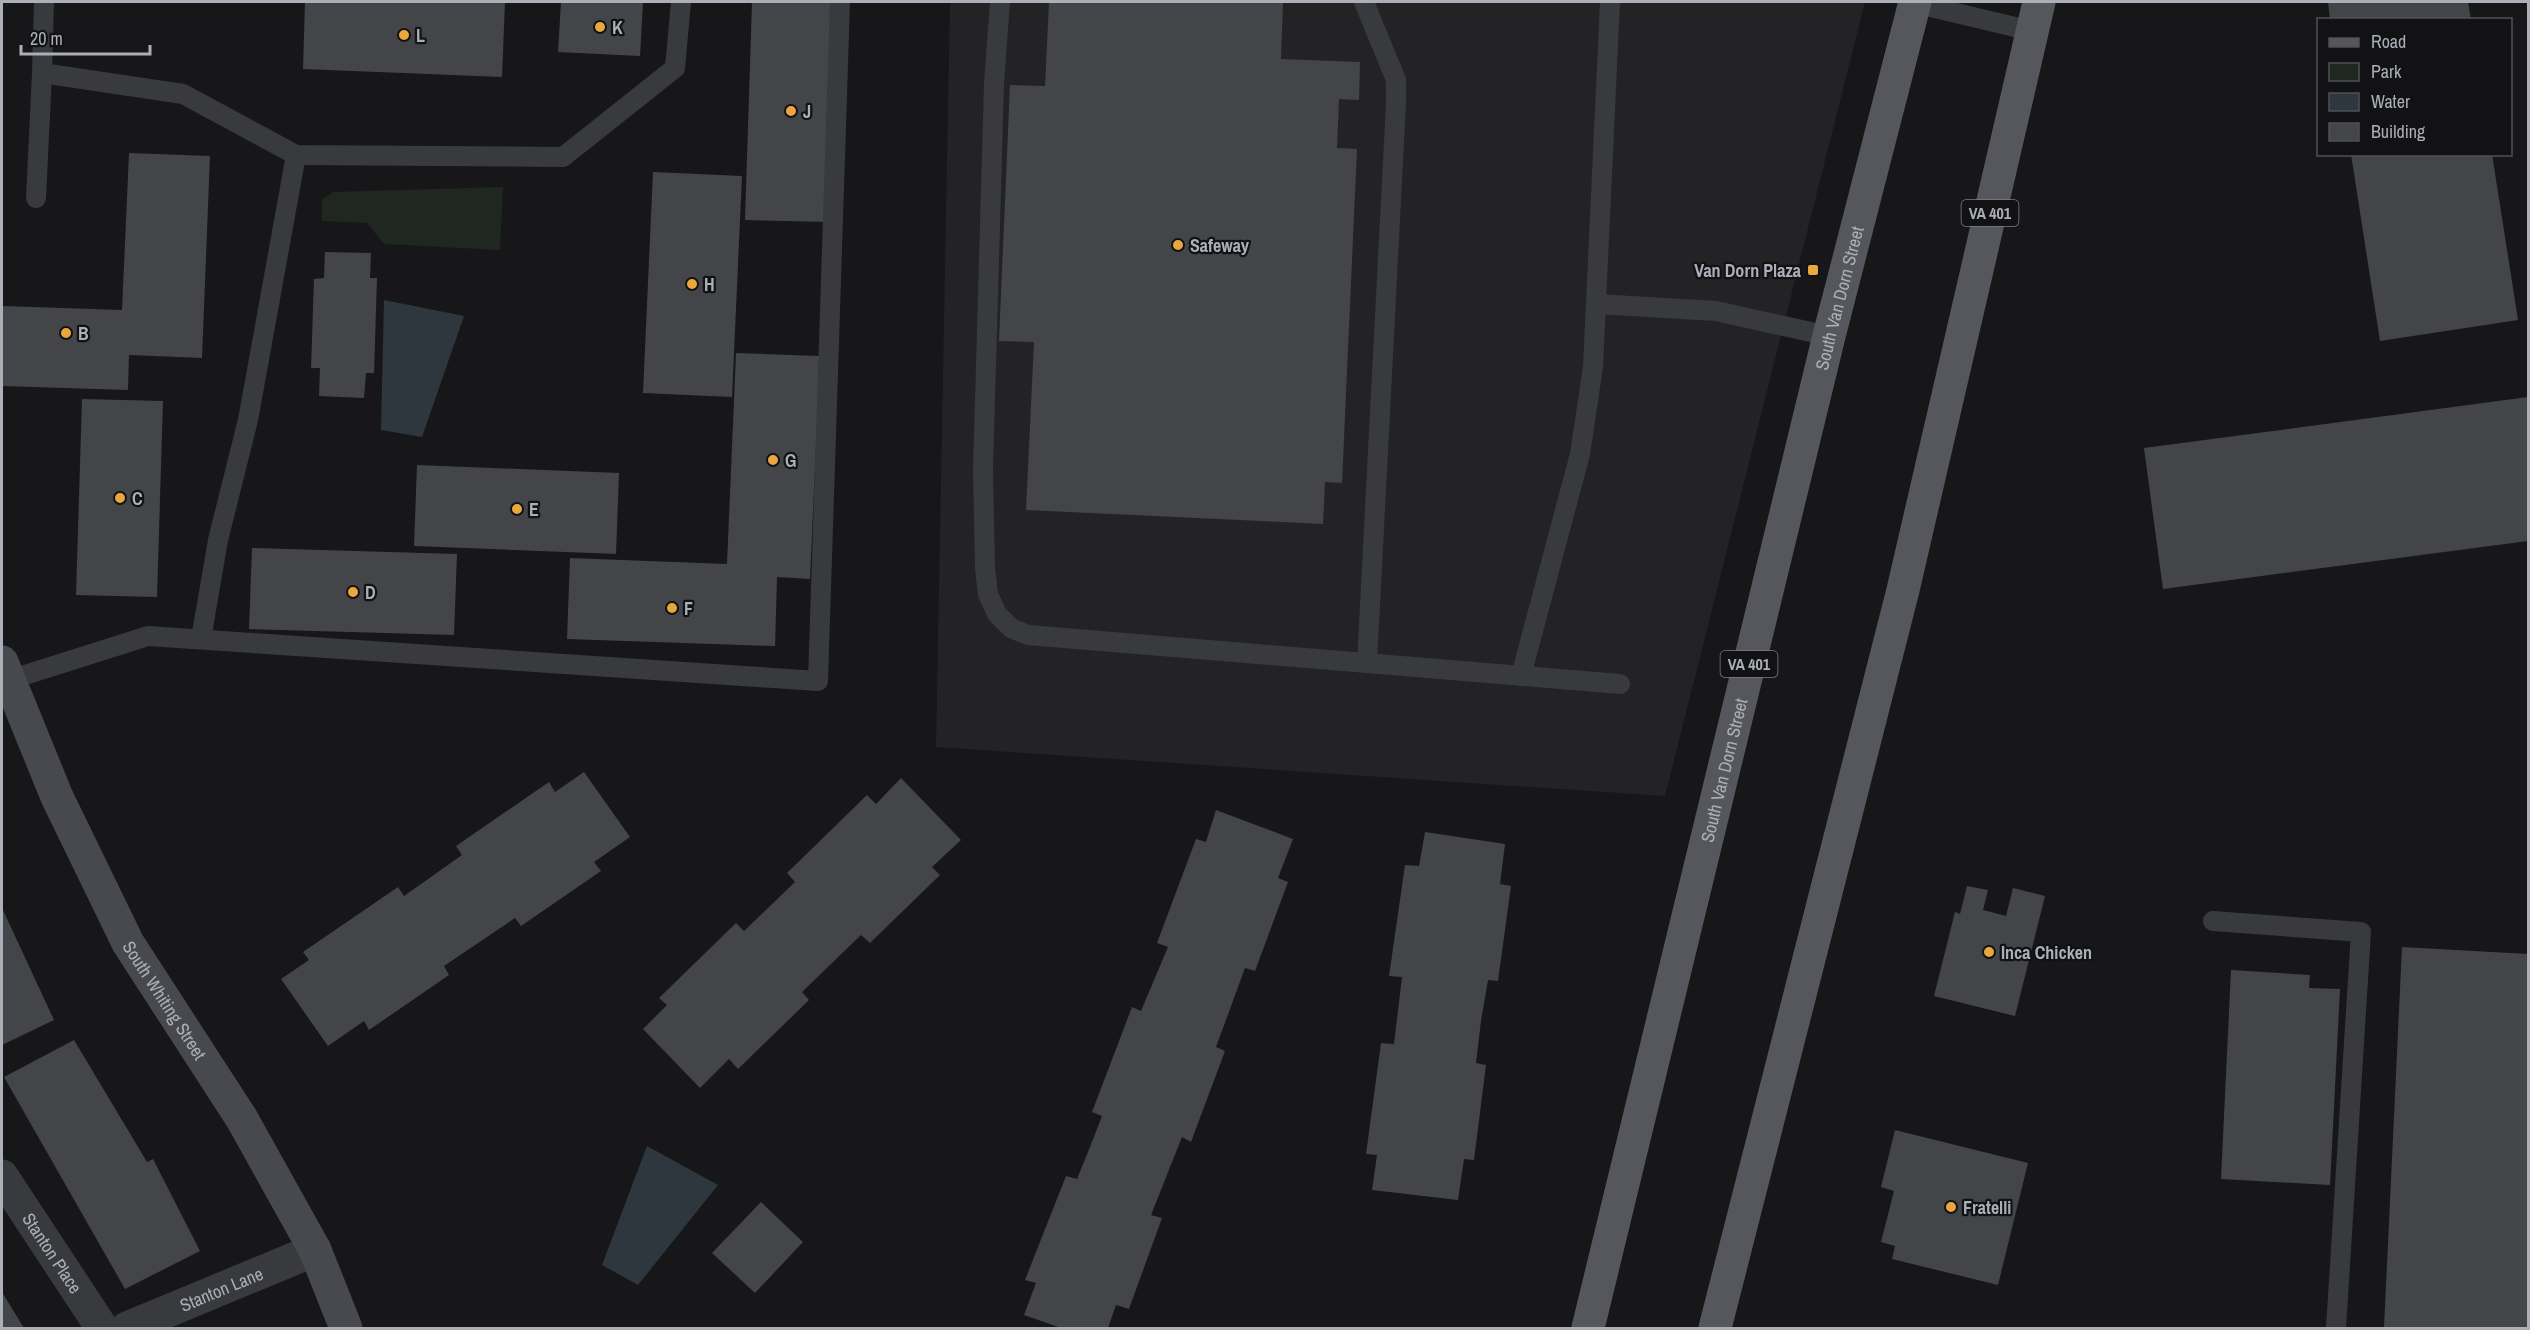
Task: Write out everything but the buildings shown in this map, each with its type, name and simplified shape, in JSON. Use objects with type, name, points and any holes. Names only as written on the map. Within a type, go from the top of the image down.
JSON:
[{"type":"main road","name":"South Van Dorn Street","points":[[1588,1329],[1828,336],[1913,2]]},
{"type":"main road","name":"VA 401","points":[[1715,1329],[1903,590],[2035,16]]},
{"type":"street","name":"South Whiting Street","points":[[4,675],[57,797],[128,943],[242,1119],[315,1250],[346,1329]]},
{"type":"street","name":"Stanton Place","points":[[2,1176],[102,1329]]},
{"type":"street","name":"Stanton Lane","points":[[126,1329],[315,1250]]},
{"type":"lane","points":[[36,198],[45,2]]},
{"type":"lane","points":[[42,73],[183,94],[296,155],[562,157],[675,68],[681,2]]},
{"type":"lane","points":[[4,675],[148,636],[818,681],[840,2]]},
{"type":"lane","points":[[1000,2],[994,84],[983,470],[985,568],[988,594],[997,614],[1011,628],[1028,635],[1620,684]]},
{"type":"lane","points":[[1364,2],[1396,80],[1367,663]]},
{"type":"lane","points":[[1521,676],[1581,446],[1593,367],[1610,2]]},
{"type":"lane","points":[[1913,2],[2035,16]]},
{"type":"lane","points":[[201,639],[218,540],[248,420],[296,155]]},
{"type":"lane","points":[[1596,304],[1716,310],[1828,336]]},
{"type":"lane","points":[[2213,921],[2361,932],[2336,1329]]},
{"type":"shaded area","name":"Van Dorn Plaza","points":[[950,2],[1865,2],[1665,796],[936,747]]},
{"type":"green space","points":[[503,187],[500,250],[384,244],[367,223],[322,221],[322,200],[333,192]]},
{"type":"water","points":[[384,300],[464,316],[422,437],[381,430]]},
{"type":"water","points":[[647,1146],[718,1185],[638,1285],[602,1265]]},
{"type":"place","name":"K","points":[[600,27]]},
{"type":"place","name":"L","points":[[404,35]]},
{"type":"place","name":"J","points":[[791,111]]},
{"type":"place","name":"Safeway","points":[[1178,245]]},
{"type":"place","name":"Van Dorn Plaza","points":[[1813,270]]},
{"type":"place","name":"H","points":[[692,284]]},
{"type":"place","name":"B","points":[[66,333]]},
{"type":"place","name":"G","points":[[773,460]]},
{"type":"place","name":"C","points":[[120,498]]},
{"type":"place","name":"E","points":[[517,509]]},
{"type":"place","name":"D","points":[[353,592]]},
{"type":"place","name":"F","points":[[672,608]]},
{"type":"place","name":"Inca Chicken","points":[[1989,952]]},
{"type":"place","name":"Fratelli","points":[[1951,1207]]}]
